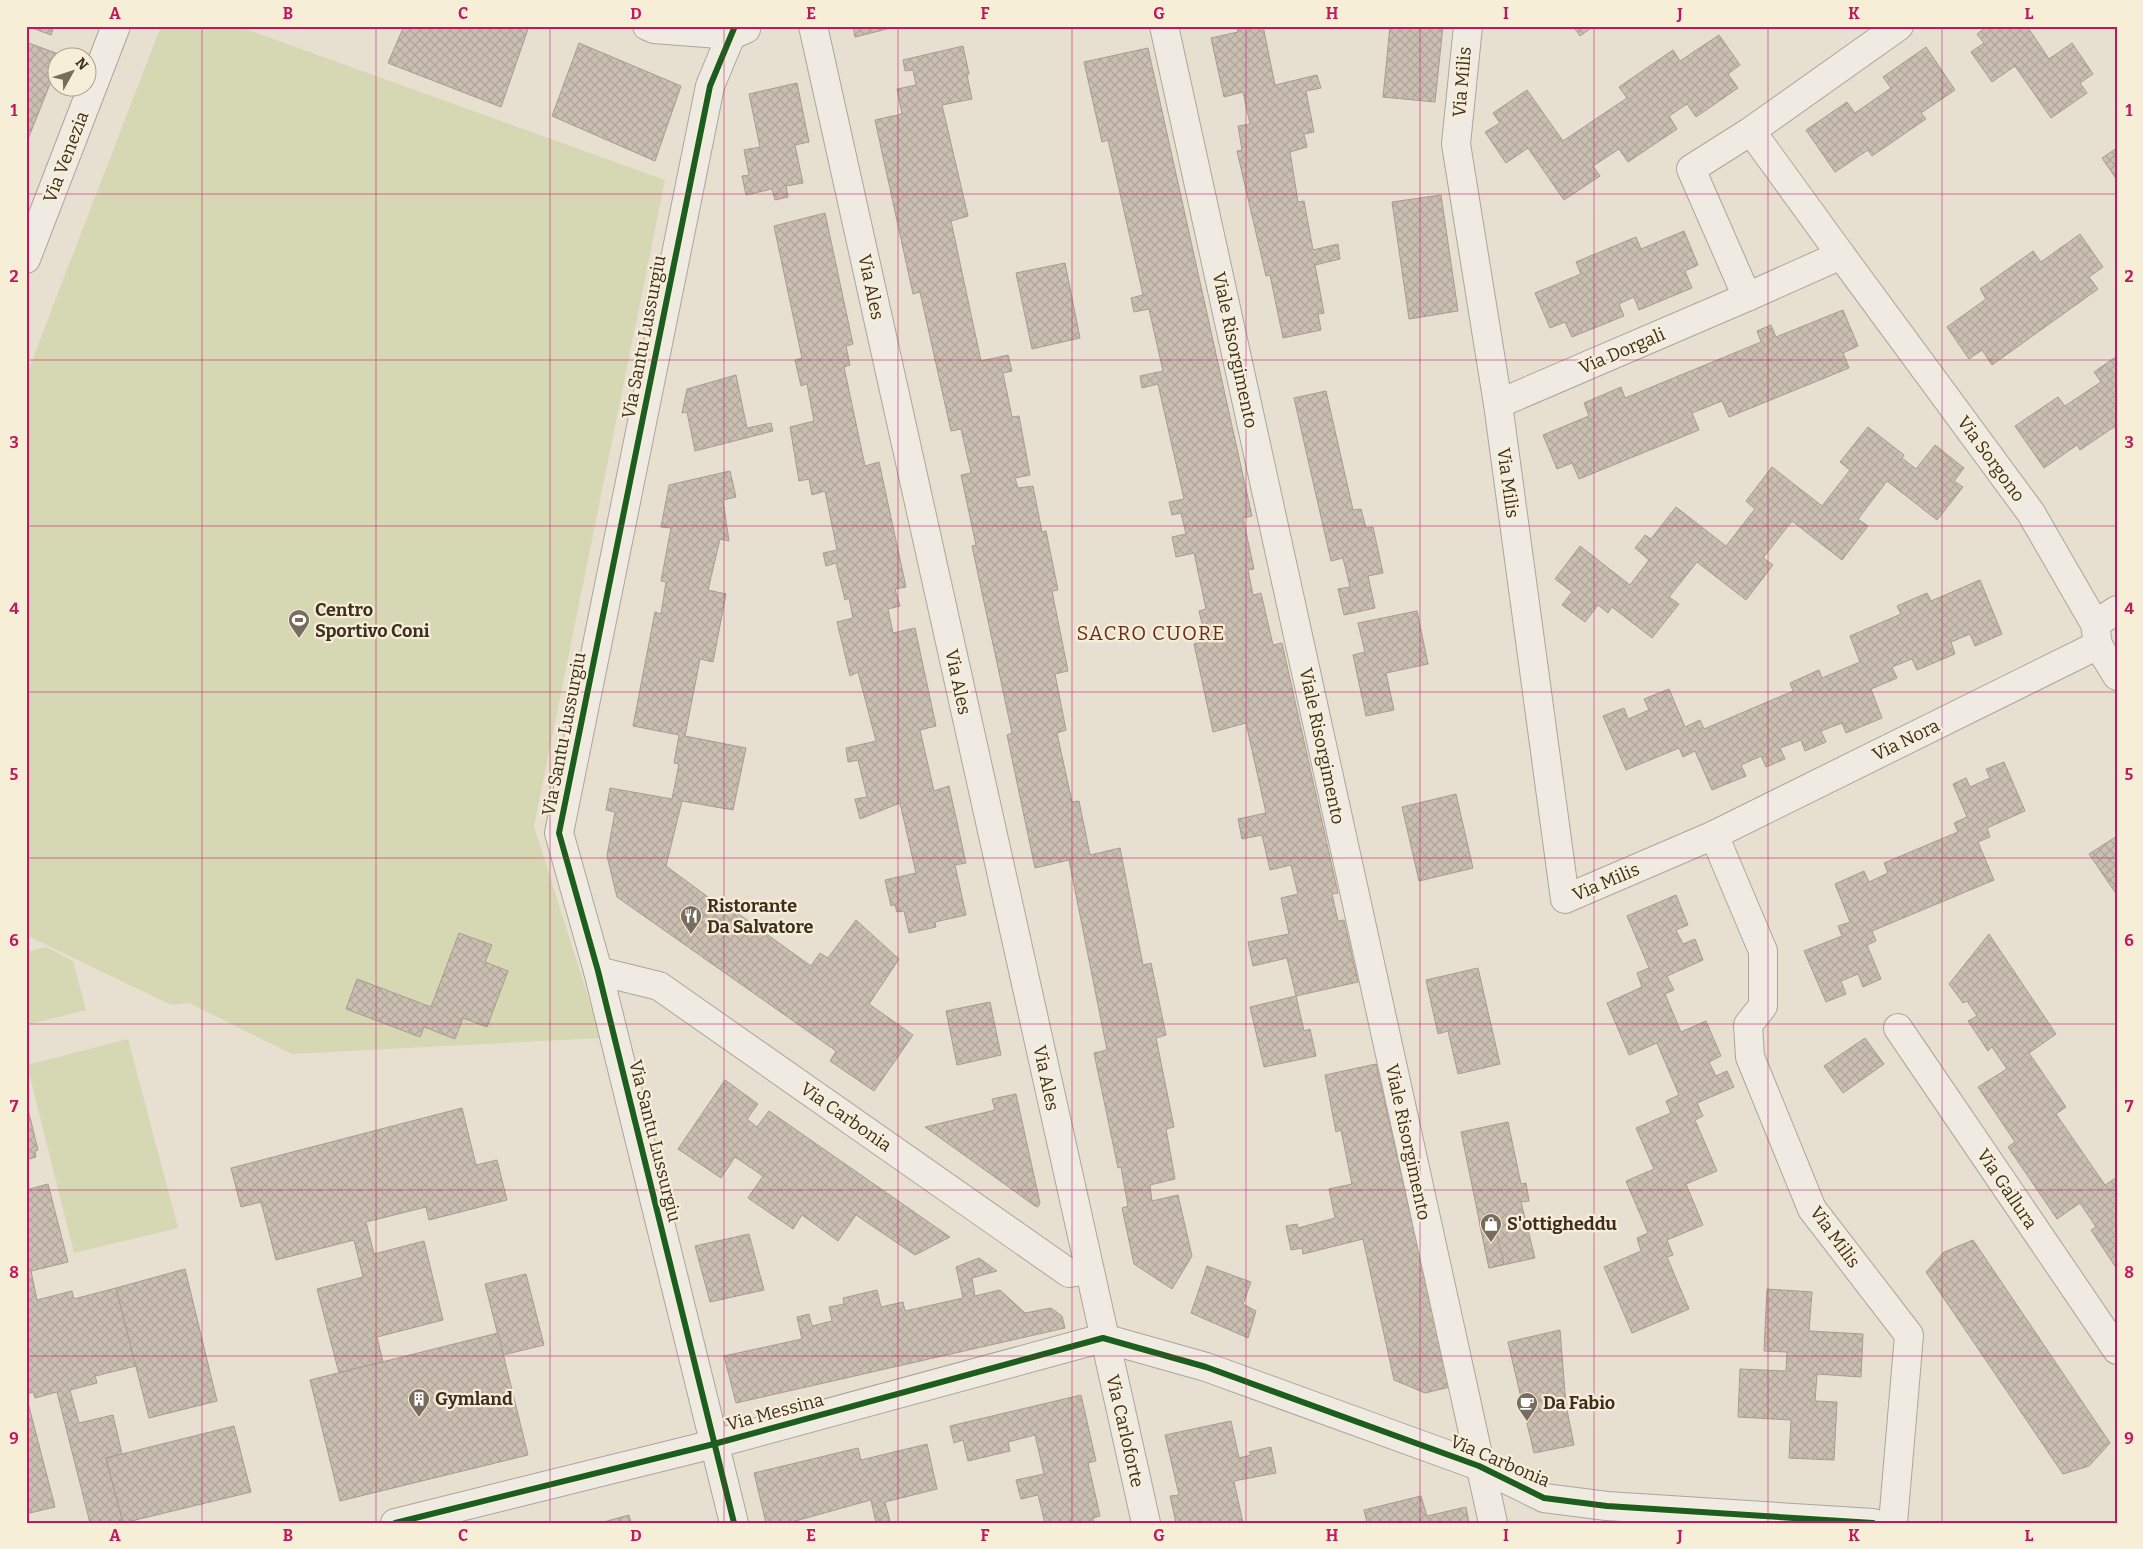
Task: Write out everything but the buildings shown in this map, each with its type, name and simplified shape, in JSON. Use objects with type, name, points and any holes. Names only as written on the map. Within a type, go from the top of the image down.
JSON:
[{"type":"street","name":"Via Venezia","points":[[26,259],[116,26]]},
{"type":"street","points":[[647,26],[654,29],[740,29]]},
{"type":"street","name":"Via Ales","points":[[813,26],[1104,1338]]},
{"type":"street","name":"Viale Risorgimento","points":[[1164,26],[1493,1523]]},
{"type":"street","name":"Via Milis","points":[[1468,26],[1456,144],[1498,404],[1565,899],[1714,835],[1763,951],[1763,1006],[1748,1025],[1750,1057],[1812,1209],[1909,1335],[1893,1523]]},
{"type":"street","points":[[1747,298],[1691,169],[1751,130],[1898,26]]},
{"type":"street","name":"Via Santu Lussurgiu","points":[[734,1523],[598,971],[559,833],[710,86],[740,29]]},
{"type":"street","points":[[1751,130],[1841,255]]},
{"type":"street","name":"Via Dorgali","points":[[1498,404],[1747,298],[1841,255]]},
{"type":"street","name":"Via Sorgono","points":[[1841,255],[2031,513],[2103,626],[2117,676]]},
{"type":"street","name":"Via Nora","points":[[1714,835],[2103,626]]},
{"type":"street","name":"Via Carbonia","points":[[598,971],[659,986],[1069,1273],[1088,1270]]},
{"type":"street","name":"Via Gallura","points":[[1898,1028],[2117,1350]]},
{"type":"street","name":"Via Carbonia","points":[[1104,1338],[1206,1367],[1479,1466],[1544,1498],[1607,1506],[1873,1523]]},
{"type":"street","name":"Via Messina","points":[[395,1523],[714,1444],[1104,1338]]},
{"type":"street","name":"Via Carloforte","points":[[1104,1338],[1146,1523]]},
{"type":"green space","name":"Centro Sportivo Coni","points":[[161,26],[237,26],[665,180],[534,826],[601,1038],[292,1054],[189,1003],[171,1005],[26,935],[26,376]]},
{"type":"green space","points":[[46,947],[73,961],[86,1010],[26,1025],[26,952]]},
{"type":"green space","points":[[128,1039],[178,1228],[74,1253],[27,1065]]},
{"type":"cycle path","points":[[734,1523],[598,971],[559,833],[710,86],[735,26]]},
{"type":"cycle path","points":[[395,1523],[714,1444],[1103,1338],[1206,1367],[1479,1466],[1544,1498],[1607,1506],[1873,1523]]},
{"type":"place","name":"Centro Sportivo Coni","points":[[299,639]]},
{"type":"place","name":"Ristorante Da Salvatore","points":[[691,935]]},
{"type":"place","name":"S'ottigheddu","points":[[1491,1243]]},
{"type":"place","name":"Gymland","points":[[419,1418]]},
{"type":"place","name":"Da Fabio","points":[[1527,1422]]},
{"type":"district","name":"SACRO CUORE","points":[[1151,633]]}]
